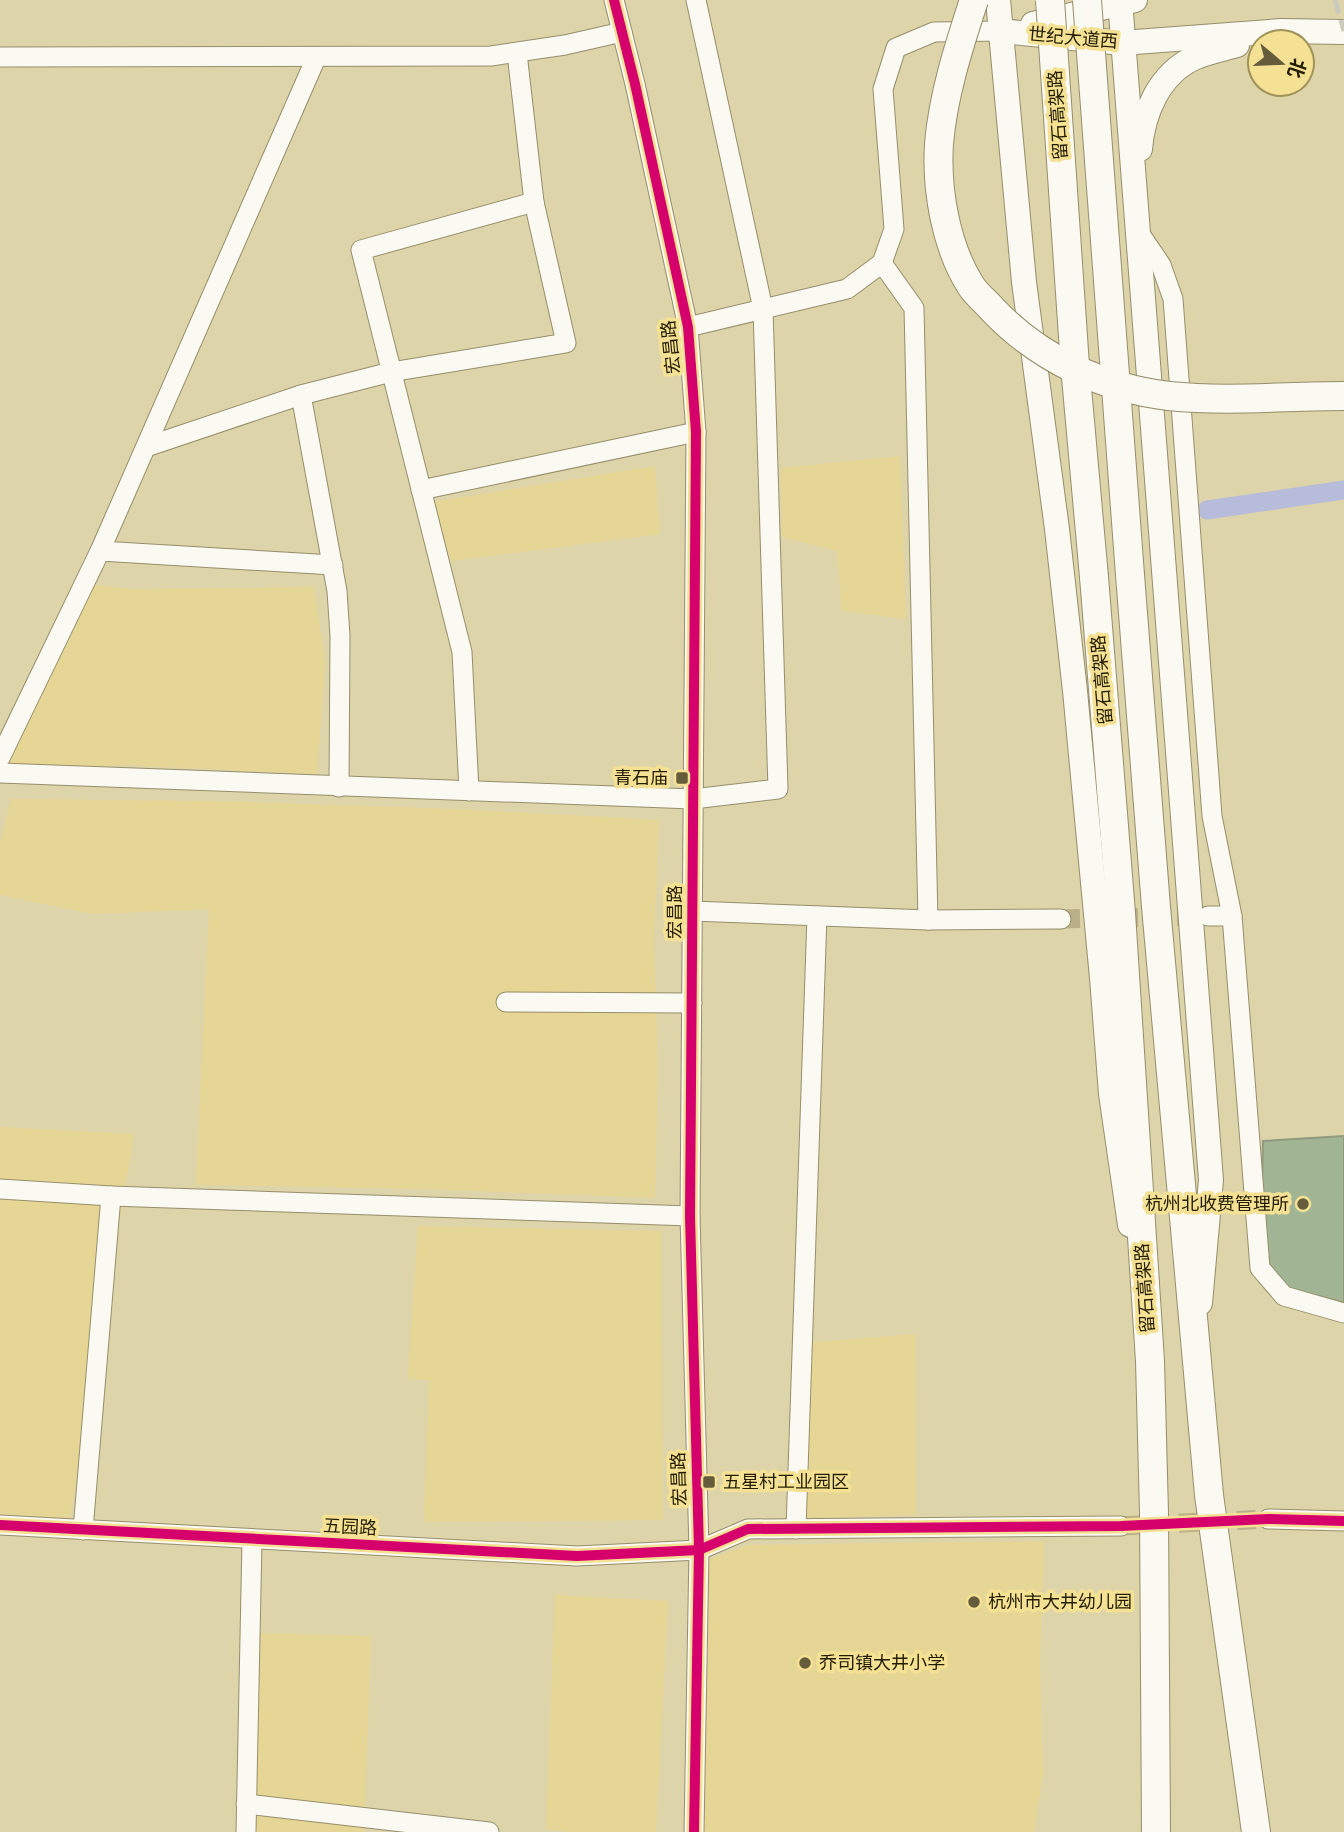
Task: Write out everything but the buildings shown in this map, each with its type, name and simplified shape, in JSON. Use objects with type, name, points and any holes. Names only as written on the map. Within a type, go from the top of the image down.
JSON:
[{"type":"highway","points":[[974,0],[947,94],[939,144],[940,179],[947,228],[957,261],[972,288],[1019,335],[1059,362],[1093,377],[1170,396],[1344,396]]},
{"type":"highway","name":"留石高架路","points":[[1050,0],[1075,366],[1121,913],[1150,1361],[1156,1832]]},
{"type":"highway","name":"留石高架路","points":[[1087,0],[1156,907],[1195,1359],[1209,1495],[1256,1832]]},
{"type":"main road","points":[[998,0],[1024,282],[1057,529],[1075,691],[1111,1094],[1150,1361]]},
{"type":"main road","points":[[1125,1],[1122,43],[1211,1180],[1195,1359]]},
{"type":"main road","name":"世纪大道西","points":[[1001,31],[1125,1]]},
{"type":"main road","name":"世纪大道西","points":[[1001,31],[1122,43],[1246,34]]},
{"type":"main road","points":[[1316,32],[1344,32]]},
{"type":"main road","points":[[1135,202],[1141,130],[1153,96],[1174,72],[1194,58],[1246,42]]},
{"type":"street","name":"宏昌路","points":[[614,0],[688,327],[696,432],[690,1216],[699,1550],[694,1832]]},
{"type":"street","points":[[0,773],[693,799],[778,789],[764,309],[696,0]]},
{"type":"street","points":[[688,327],[847,289],[882,263],[894,229],[883,89],[896,48],[934,32],[1001,31]]},
{"type":"street","points":[[0,57],[491,57],[622,32]]},
{"type":"street","points":[[146,447],[301,395],[391,372],[566,343],[534,202],[517,52]]},
{"type":"street","points":[[0,758],[100,551],[316,58]]},
{"type":"street","points":[[469,791],[462,652],[361,250],[534,202]]},
{"type":"street","points":[[1137,230],[1161,265],[1173,299],[1212,816],[1232,916],[1260,1268],[1284,1296],[1344,1312]]},
{"type":"street","points":[[882,263],[914,308],[928,920]]},
{"type":"street","points":[[301,395],[333,565],[341,636],[339,787]]},
{"type":"street","points":[[421,490],[696,432]]},
{"type":"street","points":[[100,551],[333,565]]},
{"type":"street","points":[[692,912],[928,920],[1061,919]]},
{"type":"street","points":[[796,1529],[817,916]]},
{"type":"street","points":[[1208,916],[1232,916]]},
{"type":"street","points":[[506,1002],[692,1003]]},
{"type":"street","points":[[0,1189],[111,1196],[690,1216]]},
{"type":"street","points":[[83,1530],[111,1196]]},
{"type":"street","points":[[1268,1519],[1344,1521]]},
{"type":"street","name":"五园路","points":[[0,1525],[577,1556],[699,1550]]},
{"type":"street","points":[[699,1550],[748,1529],[1121,1527]]},
{"type":"street","points":[[246,1832],[252,1540]]},
{"type":"street","points":[[246,1804],[415,1828],[489,1832]]},
{"type":"shaded area","points":[[900,456],[906,619],[842,611],[837,551],[782,537],[781,468]]},
{"type":"shaded area","points":[[655,466],[660,534],[451,561],[433,502]]},
{"type":"shaded area","points":[[85,584],[131,589],[314,587],[325,663],[317,774],[121,765],[0,772]]},
{"type":"shaded area","points":[[11,799],[215,801],[455,809],[659,820],[654,939],[658,1069],[655,1198],[423,1189],[196,1185],[209,909],[93,914],[0,895],[0,843]]},
{"type":"shaded area","points":[[0,1127],[134,1134],[70,1519],[0,1514]]},
{"type":"shaded area","points":[[418,1226],[661,1231],[663,1520],[424,1522],[429,1380],[408,1379]]},
{"type":"shaded area","points":[[915,1334],[916,1515],[807,1518],[803,1343]]},
{"type":"shaded area","name":"乔司镇大井小学","points":[[1044,1541],[1040,1660],[1043,1774],[1034,1832],[703,1832],[707,1560],[749,1545]]},
{"type":"shaded area","points":[[555,1595],[668,1601],[656,1832],[570,1832],[546,1829]]},
{"type":"shaded area","points":[[250,1633],[371,1636],[364,1832],[245,1832]]},
{"type":"waterway","points":[[1207,510],[1344,490]]},
{"type":"tunnel","points":[[1061,919],[1203,916]]},
{"type":"tunnel","points":[[1121,1526],[1268,1519]]},
{"type":"railway","points":[[1335,0],[1344,31]]},
{"type":"cycle path","points":[[614,0],[688,327],[696,432],[690,1216],[699,1550],[694,1832]]},
{"type":"cycle path","points":[[0,1525],[577,1556],[699,1550],[748,1529],[1121,1526],[1268,1519],[1344,1521]]},
{"type":"place","name":"青石庙","points":[[682,778]]},
{"type":"place","name":"杭州北收费管理所","points":[[1303,1204]]},
{"type":"place","name":"五星村工业园区","points":[[709,1482]]},
{"type":"place","name":"杭州市大井幼儿园","points":[[974,1602]]},
{"type":"place","name":"乔司镇大井小学","points":[[805,1663]]}]
